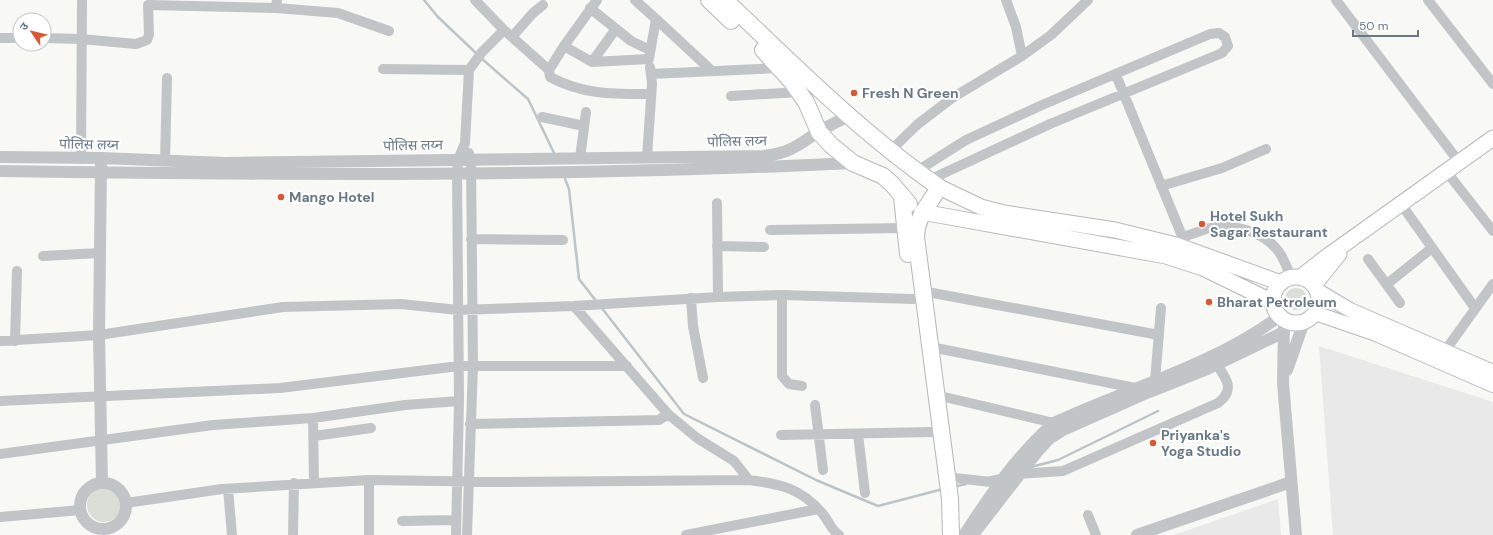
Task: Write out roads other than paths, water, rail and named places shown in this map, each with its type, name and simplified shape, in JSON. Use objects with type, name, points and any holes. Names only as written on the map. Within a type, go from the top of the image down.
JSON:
[{"type":"highway","points":[[709,0],[780,68],[806,102],[819,132],[831,145],[853,163],[883,176],[910,205],[922,212]]},
{"type":"highway","points":[[725,0],[850,116],[928,180],[922,212],[917,225],[918,295],[941,504],[943,535]]},
{"type":"highway","points":[[902,197],[905,228],[918,295],[932,347],[936,395],[951,517],[951,535]]},
{"type":"main road","points":[[1493,138],[1346,243],[1301,283],[1276,288],[1273,302],[1283,323],[1309,318],[1376,334],[1493,385]]},
{"type":"main road","points":[[928,180],[988,209],[1185,243],[1301,283],[1350,310],[1493,372]]},
{"type":"main road","points":[[922,212],[1166,256],[1203,268],[1273,302]]},
{"type":"main road","points":[[1301,283],[1318,306],[1309,318]]},
{"type":"street","points":[[81,159],[82,0]]},
{"type":"street","points":[[475,0],[504,30],[549,70]]},
{"type":"street","points":[[597,0],[590,8],[549,70],[550,77],[578,89],[604,94],[651,94]]},
{"type":"street","points":[[635,0],[712,71]]},
{"type":"street","points":[[1006,0],[1016,27],[1022,56]]},
{"type":"street","points":[[890,150],[918,124],[952,98],[1022,56],[1051,35],[1088,0]]},
{"type":"street","points":[[1336,0],[1459,162]]},
{"type":"street","points":[[1428,0],[1493,84]]},
{"type":"street","points":[[52,38],[81,39],[136,44],[142,43],[147,40],[149,35],[148,3],[277,4],[338,13],[389,31]]},
{"type":"street","points":[[512,37],[533,13],[543,6]]},
{"type":"street","points":[[590,8],[615,30],[650,55]]},
{"type":"street","points":[[647,157],[651,94],[650,55],[656,19]]},
{"type":"street","points":[[456,535],[459,401],[458,160],[465,143],[470,68],[482,52],[504,30]]},
{"type":"street","points":[[592,62],[615,30]]},
{"type":"street","points":[[1219,33],[1226,37],[1228,46],[1222,53],[1050,124],[928,180],[966,140],[1042,105],[1210,34],[1219,33]]},
{"type":"street","points":[[0,38],[12,38]]},
{"type":"street","points":[[564,46],[592,62],[650,55]]},
{"type":"street","points":[[383,69],[470,68]]},
{"type":"street","points":[[651,74],[780,68]]},
{"type":"street","points":[[1116,74],[1185,243],[1214,227],[1231,227],[1250,231],[1262,236],[1272,245],[1301,283]]},
{"type":"street","points":[[164,161],[167,78]]},
{"type":"street","points":[[731,96],[799,92]]},
{"type":"street","points":[[577,158],[586,112]]},
{"type":"street","name":"पोलिस लय्न","points":[[0,157],[101,158],[225,164],[540,158],[764,156],[781,154],[800,145],[819,132],[850,116]]},
{"type":"street","points":[[542,117],[584,126]]},
{"type":"street","points":[[465,143],[471,160],[472,309],[472,366],[467,535]]},
{"type":"street","points":[[1161,186],[1222,168],[1266,149]]},
{"type":"street","points":[[101,158],[99,335],[102,483]]},
{"type":"street","points":[[0,171],[222,174],[582,172],[853,163]]},
{"type":"street","points":[[1446,172],[1493,231]]},
{"type":"street","points":[[717,203],[718,297]]},
{"type":"street","points":[[1401,204],[1475,308]]},
{"type":"street","points":[[770,230],[905,228]]},
{"type":"street","points":[[471,239],[563,240]]},
{"type":"street","points":[[717,246],[764,247]]},
{"type":"street","points":[[1387,284],[1432,248]]},
{"type":"street","points":[[43,256],[100,254]]},
{"type":"street","points":[[1368,259],[1400,303]]},
{"type":"street","points":[[15,341],[17,270]]},
{"type":"street","points":[[1444,351],[1493,284]]},
{"type":"street","points":[[782,295],[782,376],[789,384],[802,386]]},
{"type":"street","points":[[0,341],[99,335],[283,307],[400,304],[458,310],[579,306],[692,298],[782,295],[918,295],[1158,335]]},
{"type":"street","points":[[692,298],[693,326],[703,378]]},
{"type":"street","points":[[579,306],[668,414],[697,438],[734,461],[749,480]]},
{"type":"street","points":[[1155,381],[1161,308]]},
{"type":"street","points":[[1283,383],[1309,318]]},
{"type":"street","points":[[964,535],[1013,474],[1049,439],[1063,430],[1217,364],[1283,323]]},
{"type":"street","points":[[973,535],[1034,440],[1054,423],[1155,381],[1283,323]]},
{"type":"street","points":[[1283,323],[1283,383],[1296,535]]},
{"type":"street","points":[[932,347],[1136,388]]},
{"type":"street","points":[[946,477],[1063,471],[1218,403],[1225,398],[1228,384],[1227,379],[1217,364]]},
{"type":"street","points":[[0,401],[280,388],[459,366],[627,366]]},
{"type":"street","points":[[936,395],[1054,423]]},
{"type":"street","points":[[0,454],[213,425],[313,418],[405,405],[459,401]]},
{"type":"street","points":[[815,405],[820,434],[823,470]]},
{"type":"street","points":[[470,424],[659,420],[668,414]]},
{"type":"street","points":[[313,418],[314,483]]},
{"type":"street","points":[[314,436],[371,428]]},
{"type":"street","points":[[781,435],[932,432]]},
{"type":"street","points":[[858,434],[865,493]]},
{"type":"street","points":[[369,480],[369,535]]},
{"type":"street","points":[[126,503],[228,489],[369,480],[505,482],[749,480],[776,483],[788,487],[821,512],[834,533]]},
{"type":"street","points":[[1137,535],[1291,482]]},
{"type":"street","points":[[102,483],[110,483],[118,487],[124,494],[126,503],[124,517],[116,525],[100,532],[89,524],[83,517],[81,510],[81,498],[91,486],[102,483]]},
{"type":"street","points":[[293,535],[294,484]]},
{"type":"street","points":[[228,489],[232,535]]},
{"type":"street","points":[[0,517],[81,510]]},
{"type":"street","points":[[686,535],[734,531],[821,512]]},
{"type":"street","points":[[1088,515],[1096,535]]},
{"type":"street","points":[[402,520],[456,520]]},
{"type":"waterway","points":[[424,0],[438,17],[477,54]]},
{"type":"waterway","points":[[481,58],[528,99],[555,155]]},
{"type":"waterway","points":[[564,176],[569,189],[579,279],[597,302]]},
{"type":"waterway","points":[[601,307],[684,414],[816,480],[878,506],[943,489]]},
{"type":"waterway","points":[[1031,467],[1058,460],[1158,411]]},
{"type":"waterway","points":[[988,478],[1001,475]]},
{"type":"waterway","points":[[953,487],[966,484]]},
{"type":"place","name":"Fresh N Green","points":[[854,93]]},
{"type":"place","name":"Mango Hotel","points":[[281,197]]},
{"type":"place","name":"Hotel Sukh Sagar Restaurant","points":[[1202,224]]},
{"type":"place","name":"Bharat Petroleum","points":[[1209,302]]},
{"type":"place","name":"Priyanka's Yoga Studio","points":[[1153,443]]}]
